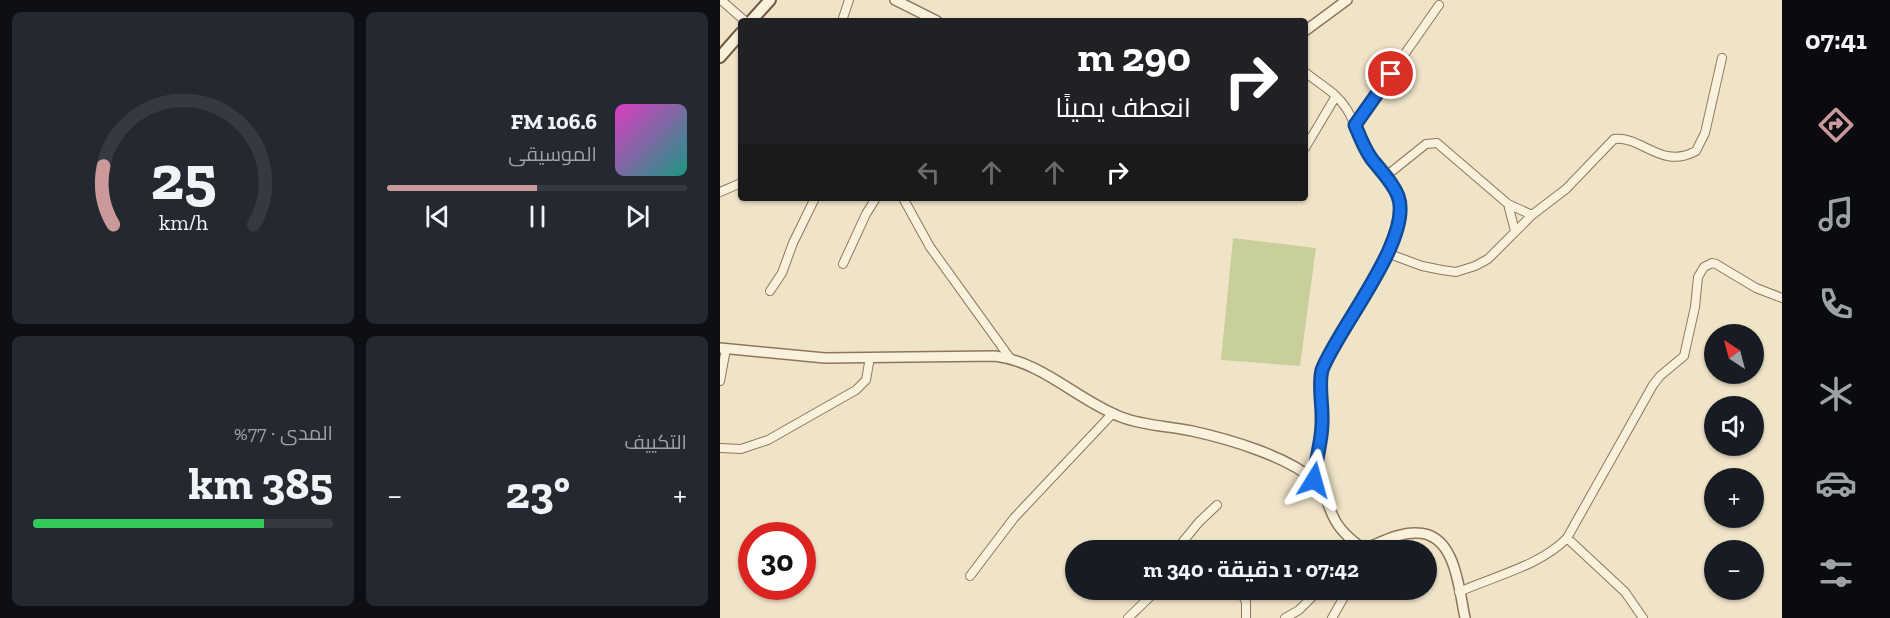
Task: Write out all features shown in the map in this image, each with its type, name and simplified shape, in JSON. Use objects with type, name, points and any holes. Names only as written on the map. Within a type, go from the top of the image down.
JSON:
[{"type":"main road","points":[[754,18],[770,0]]},
{"type":"main road","points":[[720,57],[738,36]]},
{"type":"street","points":[[721,0],[742,18]]},
{"type":"street","points":[[843,18],[849,0]]},
{"type":"street","points":[[895,0],[931,18]]},
{"type":"street","points":[[1308,29],[1347,0]]},
{"type":"street","points":[[1355,125],[1439,4]]},
{"type":"street","points":[[1387,253],[1422,266],[1442,270],[1466,270],[1488,259],[1532,215],[1566,189],[1608,143],[1615,139],[1669,156],[1678,157],[1696,151],[1705,133],[1722,58]]},
{"type":"street","points":[[1308,74],[1336,96],[1347,109],[1370,156],[1398,194],[1401,215],[1399,227],[1387,253],[1322,370],[1320,378],[1323,402],[1322,427],[1314,480]]},
{"type":"street","points":[[1308,143],[1336,96]]},
{"type":"street","points":[[1386,176],[1426,144],[1437,143],[1508,204],[1532,215]]},
{"type":"street","points":[[720,192],[738,184]]},
{"type":"street","points":[[770,291],[782,273],[793,243],[814,201]]},
{"type":"street","points":[[843,264],[874,201]]},
{"type":"street","points":[[905,201],[930,247],[1010,358]]},
{"type":"street","points":[[1508,204],[1515,231]]},
{"type":"street","points":[[1459,592],[1544,555],[1568,538],[1653,385],[1684,356],[1695,307],[1697,284],[1702,269],[1712,263],[1716,264],[1756,288],[1782,298]]},
{"type":"street","points":[[720,381],[723,349],[825,358],[1010,358],[1047,374],[1082,398],[1131,420],[1211,436],[1264,452],[1314,480],[1323,492],[1339,525],[1353,540]]},
{"type":"street","points":[[720,448],[741,449],[768,440],[856,390],[866,380],[870,357]]},
{"type":"street","points":[[970,576],[1014,518],[1113,413]]},
{"type":"street","points":[[1186,540],[1199,522],[1218,505]]},
{"type":"street","points":[[1392,540],[1409,534],[1424,533],[1435,540]]},
{"type":"street","points":[[1568,538],[1625,592],[1643,618]]},
{"type":"street","points":[[1437,541],[1450,553],[1465,618]]},
{"type":"street","points":[[1128,618],[1147,600]]},
{"type":"street","points":[[1245,600],[1246,618]]},
{"type":"street","points":[[1285,618],[1299,610],[1309,600]]},
{"type":"street","points":[[1332,618],[1342,600]]},
{"type":"green space","points":[[1233,238],[1316,248],[1300,366],[1221,360]]},
{"type":"route","points":[[1314,480],[1322,427],[1323,402],[1320,378],[1322,370],[1381,267],[1399,227],[1401,205],[1398,194],[1370,156],[1355,125],[1391,74]]}]
